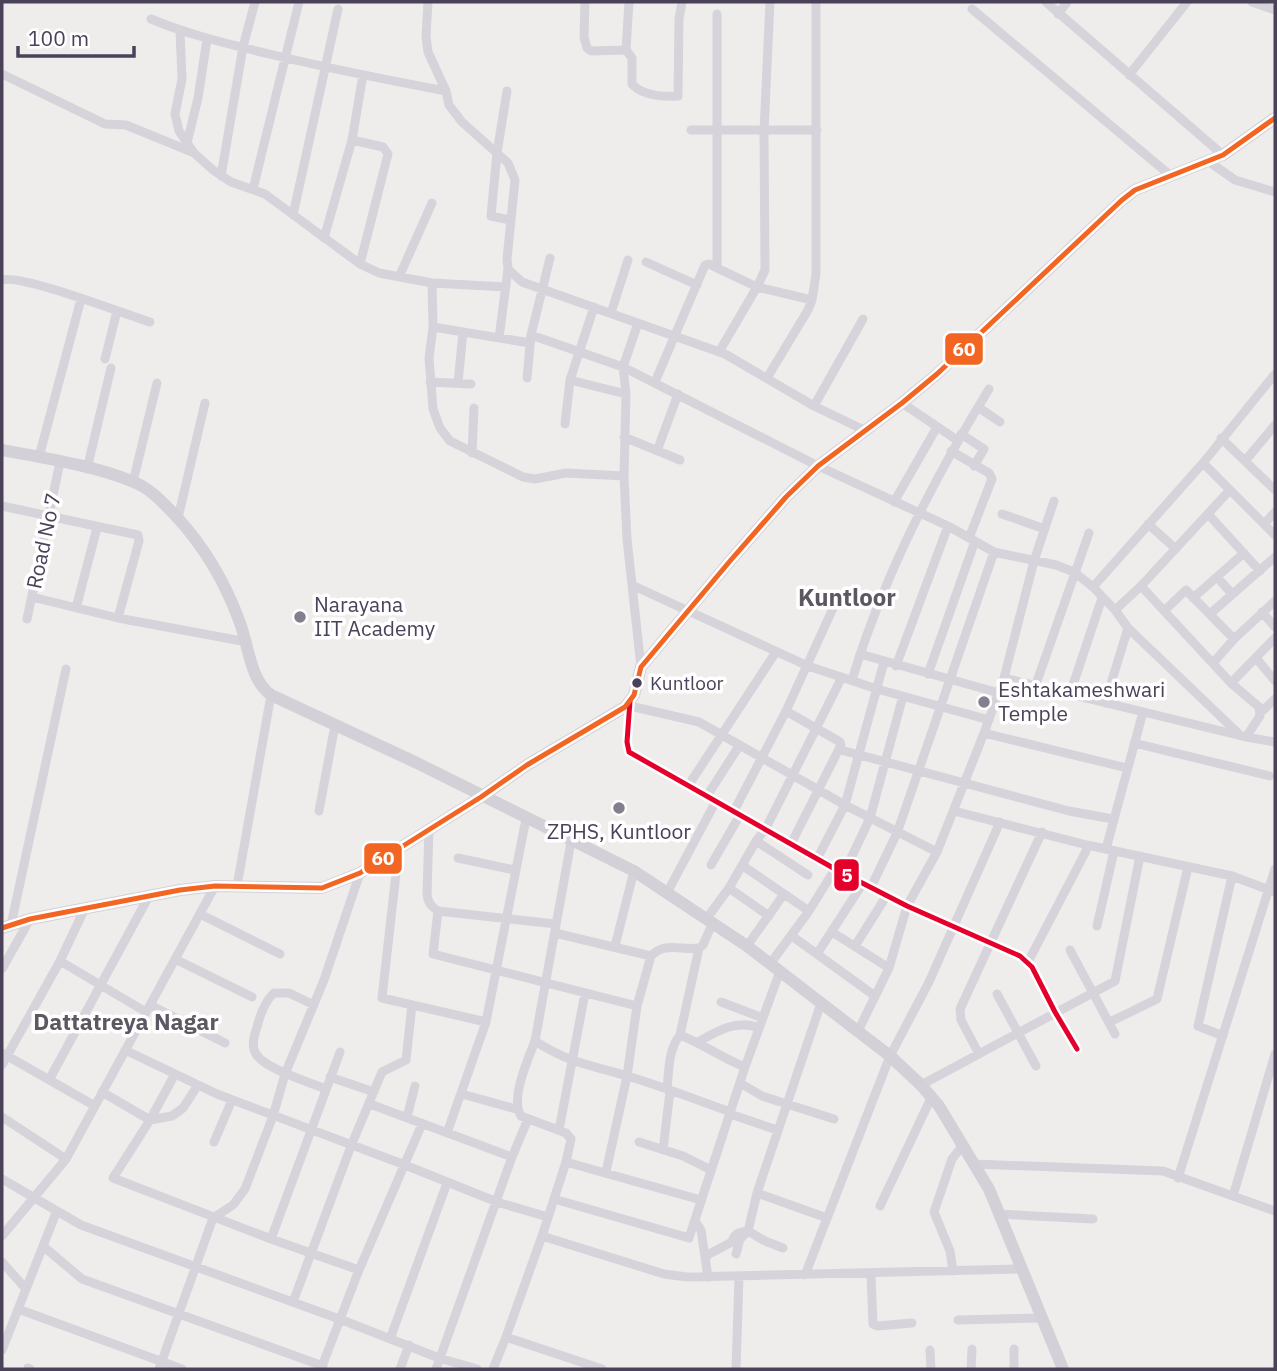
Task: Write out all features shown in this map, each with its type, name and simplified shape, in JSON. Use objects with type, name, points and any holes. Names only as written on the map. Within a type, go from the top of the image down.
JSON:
[{"type":"street","points":[[220,176],[243,47],[256,2]]},
{"type":"street","points":[[253,189],[299,2]]},
{"type":"street","points":[[428,2],[428,52],[454,113],[513,170],[508,269],[499,338]]},
{"type":"street","points":[[585,2],[584,37],[587,48],[591,51],[626,50]]},
{"type":"street","points":[[629,2],[626,50],[632,58],[632,84],[637,89],[664,97],[678,96],[679,19],[682,2]]},
{"type":"street","points":[[719,352],[765,270],[764,131],[770,2]]},
{"type":"street","points":[[767,377],[813,300],[816,274],[816,2]]},
{"type":"street","points":[[1046,2],[1223,155]]},
{"type":"street","points":[[1058,14],[1068,2]]},
{"type":"street","points":[[1129,75],[1185,2]]},
{"type":"street","points":[[1252,2],[1275,10]]},
{"type":"street","points":[[293,215],[338,9]]},
{"type":"street","points":[[972,9],[1171,176]]},
{"type":"street","points":[[717,14],[717,268]]},
{"type":"street","points":[[151,19],[207,39],[363,75],[446,90]]},
{"type":"street","points":[[180,31],[182,79],[175,114],[179,131],[194,153],[220,176],[265,194],[360,264],[379,272],[432,283],[506,287]]},
{"type":"street","points":[[187,143],[198,98],[207,39]]},
{"type":"street","points":[[2,74],[105,124],[126,125],[194,153]]},
{"type":"street","points":[[324,238],[352,140],[363,75]]},
{"type":"street","points":[[507,91],[491,216],[510,220]]},
{"type":"street","points":[[641,667],[786,497],[818,466],[937,374],[1122,200],[1135,190],[1223,155],[1275,118]]},
{"type":"street","points":[[691,130],[817,130]]},
{"type":"street","points":[[352,140],[383,147],[388,154],[360,264]]},
{"type":"street","points":[[1208,161],[1235,180],[1275,192]]},
{"type":"street","points":[[399,277],[432,203]]},
{"type":"street","points":[[527,377],[531,339],[550,258]]},
{"type":"street","points":[[611,313],[628,260]]},
{"type":"street","points":[[646,262],[697,285]]},
{"type":"street","points":[[655,382],[705,265],[709,264],[757,287],[813,300]]},
{"type":"street","points":[[508,269],[522,282],[719,352],[814,406],[864,430]]},
{"type":"street","points":[[2,280],[9,278],[150,322]]},
{"type":"street","points":[[432,283],[430,382],[433,409],[442,434],[472,453],[523,477],[535,479],[566,473],[624,476]]},
{"type":"street","points":[[39,457],[81,299]]},
{"type":"street","points":[[565,424],[570,380],[594,307]]},
{"type":"street","points":[[105,359],[117,312]]},
{"type":"street","points":[[814,406],[863,318]]},
{"type":"street","points":[[638,323],[623,367],[626,394],[624,476],[627,539],[641,667],[630,704],[627,742],[629,752],[835,869],[1027,962],[1077,1049]]},
{"type":"street","points":[[433,327],[499,338],[531,339],[580,350],[655,382],[818,466],[948,526],[994,552],[1056,565],[1074,572],[1093,587],[1128,628],[1243,737]]},
{"type":"street","points":[[457,383],[463,332]]},
{"type":"street","points":[[87,469],[111,368]]},
{"type":"street","points":[[1093,587],[1274,378]]},
{"type":"street","points":[[570,380],[626,394]]},
{"type":"street","points":[[430,382],[471,384]]},
{"type":"street","points":[[134,482],[157,383]]},
{"type":"street","points":[[852,680],[859,654],[918,513],[989,388]]},
{"type":"street","points":[[657,451],[678,394]]},
{"type":"street","points":[[178,518],[205,403]]},
{"type":"street","points":[[902,403],[937,427],[984,449],[974,466]]},
{"type":"street","points":[[978,407],[1000,422]]},
{"type":"street","points":[[472,453],[474,408]]},
{"type":"street","points":[[1245,461],[1275,425]]},
{"type":"street","points":[[894,502],[937,427]]},
{"type":"street","points":[[624,438],[680,460]]},
{"type":"street","points":[[1221,438],[1273,484]]},
{"type":"street","points":[[2,450],[134,482],[158,497],[198,541],[220,574],[247,642],[259,684],[271,695],[634,871],[668,891],[747,946],[890,1056],[932,1096],[989,1189],[1063,1369]]},
{"type":"street","points":[[928,674],[992,479],[989,473],[951,451]]},
{"type":"street","name":"Road No 7","points":[[27,619],[60,462]]},
{"type":"street","points":[[1203,463],[1275,536]]},
{"type":"street","points":[[1115,610],[1230,491]]},
{"type":"street","points":[[858,1031],[889,968],[907,906],[937,852],[999,693],[1034,561],[1054,501]]},
{"type":"street","points":[[2,508],[136,534],[139,538],[118,618]]},
{"type":"street","points":[[1264,524],[1275,512]]},
{"type":"street","points":[[1002,514],[1045,529]]},
{"type":"street","points":[[1208,514],[1260,571]]},
{"type":"street","points":[[1149,524],[1176,549]]},
{"type":"street","points":[[896,666],[948,526]]},
{"type":"street","points":[[76,608],[97,528]]},
{"type":"street","points":[[1035,687],[1089,533]]},
{"type":"street","points":[[817,954],[867,885],[897,833],[994,552]]},
{"type":"street","points":[[1193,598],[1244,553]]},
{"type":"street","points":[[1211,614],[1275,557]]},
{"type":"street","points":[[1217,577],[1232,594]]},
{"type":"street","points":[[634,586],[808,666],[877,689],[989,720]]},
{"type":"street","points":[[1141,586],[1231,683],[1259,707],[1260,713]]},
{"type":"street","points":[[1164,611],[1184,590],[1187,591],[1234,639]]},
{"type":"street","points":[[32,597],[118,618],[247,642]]},
{"type":"street","points":[[1070,694],[1102,598]]},
{"type":"street","points":[[1213,663],[1234,639],[1275,601]]},
{"type":"street","points":[[711,866],[808,666],[835,604]]},
{"type":"street","points":[[1262,612],[1275,627]]},
{"type":"street","points":[[1105,703],[1128,628]]},
{"type":"street","points":[[1231,683],[1275,638]]},
{"type":"street","points":[[688,786],[775,652]]},
{"type":"street","points":[[859,654],[999,693]]},
{"type":"street","points":[[1256,658],[1275,681]]},
{"type":"street","points":[[817,859],[845,805],[884,662]]},
{"type":"street","points":[[6,927],[66,669]]},
{"type":"street","points":[[663,1150],[670,1057],[680,1035],[699,948],[710,920],[766,828],[842,677]]},
{"type":"street","points":[[1004,678],[1243,737],[1275,742]]},
{"type":"street","points":[[237,886],[271,695]]},
{"type":"street","points":[[844,873],[870,818],[903,696]]},
{"type":"street","points":[[1243,737],[1260,713],[1275,699]]},
{"type":"street","points":[[6,927],[30,919],[85,908],[215,886],[321,888],[360,873],[527,765],[630,704],[699,722],[845,805],[937,852]]},
{"type":"street","points":[[786,711],[840,742],[841,750],[791,844]]},
{"type":"street","points":[[1097,926],[1113,820],[1143,712]]},
{"type":"street","points":[[319,811],[335,725]]},
{"type":"street","points":[[984,733],[1127,768]]},
{"type":"street","points":[[1134,743],[1270,776]]},
{"type":"street","points":[[668,891],[739,746]]},
{"type":"street","points":[[841,750],[964,784],[1113,820]]},
{"type":"street","points":[[954,811],[1087,845],[1232,876],[1272,891]]},
{"type":"street","points":[[447,1133],[486,1022],[526,819]]},
{"type":"street","points":[[805,1275],[890,1056],[929,982],[1000,822]]},
{"type":"street","points":[[429,828],[428,902],[438,911],[507,918],[651,956]]},
{"type":"street","points":[[979,1054],[960,1014],[990,942],[1042,832]]},
{"type":"street","points":[[756,841],[807,875]]},
{"type":"street","points":[[516,1109],[526,1065],[535,1041],[571,842]]},
{"type":"street","points":[[1027,962],[1087,845]]},
{"type":"street","points":[[398,847],[382,998],[486,1022]]},
{"type":"street","points":[[921,1085],[1115,981],[1140,856]]},
{"type":"street","points":[[458,858],[514,870]]},
{"type":"street","points":[[743,866],[809,911]]},
{"type":"street","points":[[1110,1022],[1157,999],[1188,867]]},
{"type":"street","points":[[554,1199],[687,1238],[691,1236],[761,1023],[775,968],[835,869]]},
{"type":"street","points":[[1178,1178],[1272,891],[1275,869]]},
{"type":"street","points":[[615,946],[634,871]]},
{"type":"street","points":[[160,1365],[213,1218],[233,1205],[245,1189],[273,1116],[285,1074],[324,980],[360,873]]},
{"type":"street","points":[[1223,1036],[1198,1026],[1232,876]]},
{"type":"street","points":[[2,1236],[66,1158],[215,886]]},
{"type":"street","points":[[729,888],[769,916]]},
{"type":"street","points":[[747,946],[784,894]]},
{"type":"street","points":[[855,946],[887,895]]},
{"type":"street","points":[[49,1080],[149,896]]},
{"type":"street","points":[[2,1065],[5,1055],[60,961],[85,908]]},
{"type":"street","points":[[438,911],[433,954],[637,1006]]},
{"type":"street","points":[[200,914],[280,954]]},
{"type":"street","points":[[2,969],[30,919]]},
{"type":"street","points":[[832,932],[889,968]]},
{"type":"street","points":[[792,936],[875,996]]},
{"type":"street","points":[[606,1172],[627,1076],[637,1006],[651,956],[656,951],[671,947],[699,948]]},
{"type":"street","points":[[1070,950],[1115,1034]]},
{"type":"street","points":[[175,959],[252,997]]},
{"type":"street","points":[[60,961],[101,986],[225,1043]]},
{"type":"street","points":[[314,1005],[289,993],[274,993],[268,998],[253,1043],[258,1057],[285,1074],[326,1088]]},
{"type":"street","points":[[559,1130],[585,993]]},
{"type":"street","points":[[997,994],[1036,1066]]},
{"type":"street","points":[[721,1002],[761,1023]]},
{"type":"street","points":[[736,1254],[740,1239],[748,1231],[777,1130],[821,1003]]},
{"type":"street","points":[[293,1302],[351,1146],[383,1072],[406,1059],[412,1004]]},
{"type":"street","points":[[698,1042],[723,1028],[761,1023]]},
{"type":"street","points":[[680,1035],[745,1067]]},
{"type":"street","points":[[535,1041],[571,1061],[627,1076],[777,1130]]},
{"type":"street","points":[[125,1050],[232,1100],[496,1202],[548,1217]]},
{"type":"street","points":[[271,1239],[340,1052]]},
{"type":"street","points":[[1233,1196],[1275,1054]]},
{"type":"street","points":[[5,1055],[94,1105]]},
{"type":"street","points":[[175,1074],[113,1178],[213,1218],[359,1270]]},
{"type":"street","points":[[330,1077],[374,1092]]},
{"type":"street","points":[[740,1083],[762,1096],[834,1118]]},
{"type":"street","points":[[102,1092],[150,1119],[172,1116],[183,1108],[198,1085]]},
{"type":"street","points":[[407,1118],[415,1086]]},
{"type":"street","points":[[462,1094],[516,1109],[521,1116],[566,1133],[571,1139],[542,1236],[493,1369]]},
{"type":"street","points":[[880,1206],[932,1096]]},
{"type":"street","points":[[214,1142],[232,1100]]},
{"type":"street","points":[[370,1104],[512,1157]]},
{"type":"street","points":[[2,1118],[66,1158]]},
{"type":"street","points":[[436,1369],[528,1119]]},
{"type":"street","points":[[43,1246],[82,1279],[322,1367],[359,1270],[422,1124]]},
{"type":"street","points":[[639,1142],[712,1170]]},
{"type":"street","points":[[953,1271],[950,1251],[934,1212],[952,1159],[963,1145]]},
{"type":"street","points":[[566,1162],[701,1200]]},
{"type":"street","points":[[974,1164],[1156,1170],[1275,1211]]},
{"type":"street","points":[[2,1179],[81,1225],[439,1358],[477,1369]]},
{"type":"street","points":[[390,1339],[447,1183]]},
{"type":"street","points":[[757,1193],[827,1218]]},
{"type":"street","points":[[2,1350],[57,1213]]},
{"type":"street","points":[[999,1214],[1093,1219]]},
{"type":"street","points":[[695,1222],[701,1230],[708,1277]]},
{"type":"street","points":[[705,1259],[732,1242],[738,1232],[748,1231],[783,1248]]},
{"type":"street","points":[[542,1236],[664,1273],[687,1277],[1021,1269]]},
{"type":"street","points":[[2,1262],[26,1289]]},
{"type":"street","points":[[871,1273],[873,1324],[877,1326],[912,1322]]},
{"type":"street","points":[[736,1369],[738,1277]]},
{"type":"street","points":[[18,1309],[160,1365],[182,1369]]},
{"type":"street","points":[[958,1320],[1042,1318]]},
{"type":"street","points":[[506,1337],[602,1369]]},
{"type":"street","points":[[400,1369],[409,1345]]},
{"type":"street","points":[[971,1369],[972,1349]]},
{"type":"street","points":[[1014,1349],[1014,1369]]},
{"type":"street","points":[[930,1350],[931,1369]]},
{"type":"transit line","name":"60","points":[[2,928],[30,919],[180,890],[215,886],[322,888],[360,873],[527,765],[625,707],[634,695],[641,667],[786,497],[818,466],[937,374],[1135,190],[1223,155],[1275,118]]},
{"type":"transit line","name":"5","points":[[630,701],[627,742],[629,752],[835,869],[907,906],[1020,956],[1032,967],[1077,1049]]},
{"type":"place","name":"Narayana IIT Academy","points":[[300,617]]},
{"type":"place","name":"Kuntloor","points":[[637,683]]},
{"type":"place","name":"Eshtakameshwari Temple","points":[[984,702]]},
{"type":"place","name":"ZPHS, Kuntloor","points":[[619,808]]},
{"type":"district","name":"Kuntloor","points":[[847,598]]},
{"type":"district","name":"Dattatreya Nagar","points":[[126,1022]]}]
